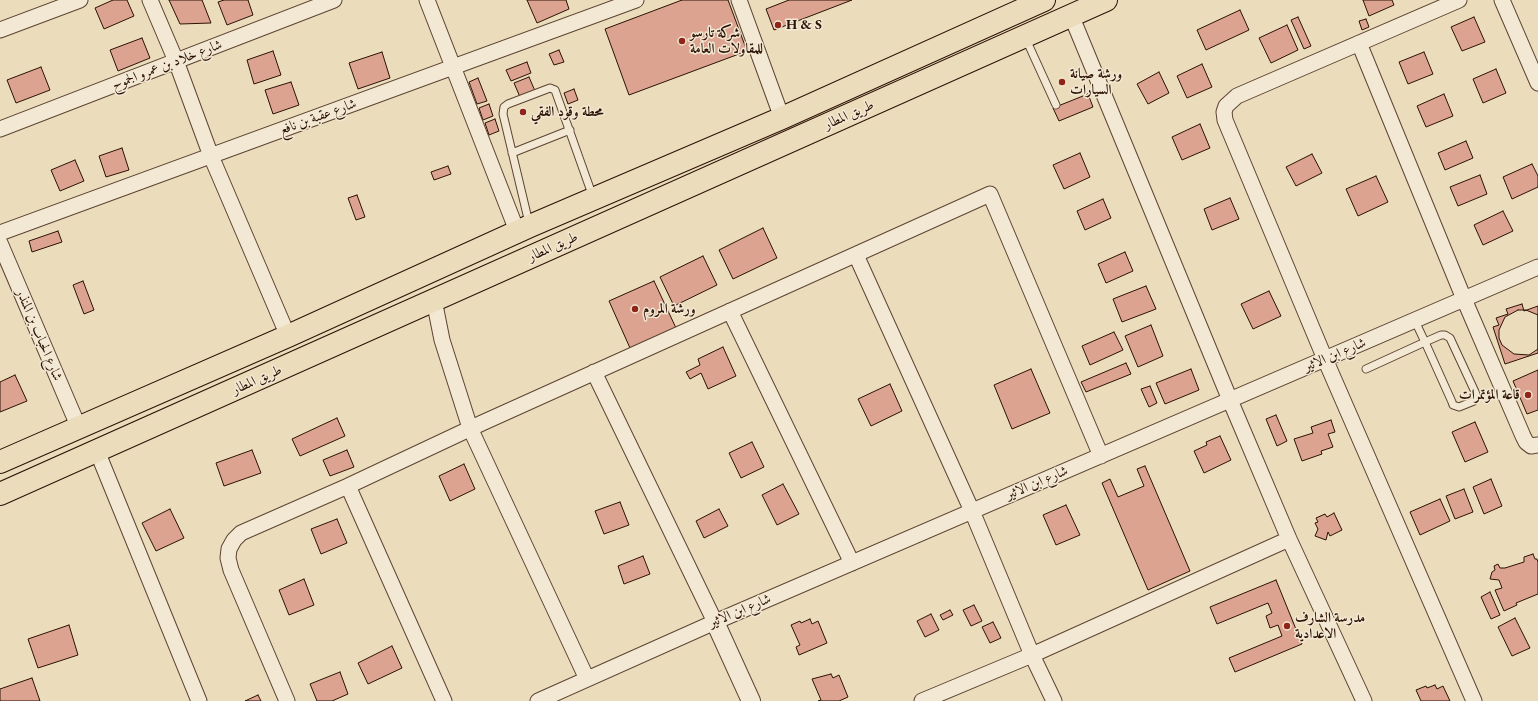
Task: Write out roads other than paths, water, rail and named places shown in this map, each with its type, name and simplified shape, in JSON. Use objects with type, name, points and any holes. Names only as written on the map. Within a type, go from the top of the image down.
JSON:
[{"type":"highway","name":"طريق المطار","points":[[0,494],[1106,0]]},
{"type":"highway","name":"طريق المطار","points":[[0,462],[288,336],[524,229],[782,118],[1035,2]]},
{"type":"street","points":[[0,30],[80,0]]},
{"type":"street","points":[[150,0],[176,61],[211,156],[288,336]]},
{"type":"street","name":"شارع خلاد بن عمرو الجموح","points":[[0,129],[334,0]]},
{"type":"street","points":[[427,0],[452,67],[524,229]]},
{"type":"street","name":"شارع عقبة بن نافع","points":[[0,233],[636,0]]},
{"type":"street","points":[[739,0],[782,118]]},
{"type":"street","points":[[1459,0],[1237,96],[1226,106],[1224,112],[1225,120],[1325,359],[1474,701]]},
{"type":"street","points":[[1502,0],[1538,83]]},
{"type":"street","points":[[1071,15],[1230,400],[1289,538],[1364,701]]},
{"type":"street","points":[[1359,43],[1464,299],[1526,442],[1531,446],[1538,445]]},
{"type":"street","points":[[287,701],[231,570],[228,558],[229,549],[240,533],[348,486],[470,428],[990,194],[1101,456]]},
{"type":"street","name":"شارع الحباب بن المنذر","points":[[0,243],[79,428]]},
{"type":"street","points":[[856,255],[972,511],[1032,655],[1054,701]]},
{"type":"street","name":"شارع ابن الاثير","points":[[538,701],[715,622],[1538,267]]},
{"type":"street","points":[[434,300],[442,340],[470,428],[587,679]]},
{"type":"street","points":[[730,311],[852,563]]},
{"type":"street","points":[[594,372],[752,701]]},
{"type":"street","points":[[97,451],[199,701]]},
{"type":"street","points":[[348,486],[444,701]]},
{"type":"street","points":[[922,701],[1032,655],[1289,538]]},
{"type":"lane","points":[[1024,36],[1056,105]]},
{"type":"lane","points":[[524,229],[512,153],[502,111],[508,104],[550,88],[554,89],[594,200]]},
{"type":"lane","points":[[512,153],[570,130]]},
{"type":"lane","points":[[1366,369],[1425,342],[1441,334],[1450,338],[1476,394],[1474,401],[1459,408],[1453,405],[1425,342],[1415,321]]},
{"type":"place","name":"H & S","points":[[778,25]]},
{"type":"place","name":"شركة تارسو للمقاولات العامة","points":[[682,41]]},
{"type":"place","name":"ورشة صيانة السيارات","points":[[1062,82]]},
{"type":"place","name":"محطة وقود الفقي","points":[[523,112]]},
{"type":"place","name":"ورشة المروم","points":[[635,309]]},
{"type":"place","name":"قاعة المؤتمرات","points":[[1528,395]]},
{"type":"place","name":"مدرسة الشارف الاعدادية","points":[[1287,626]]}]
